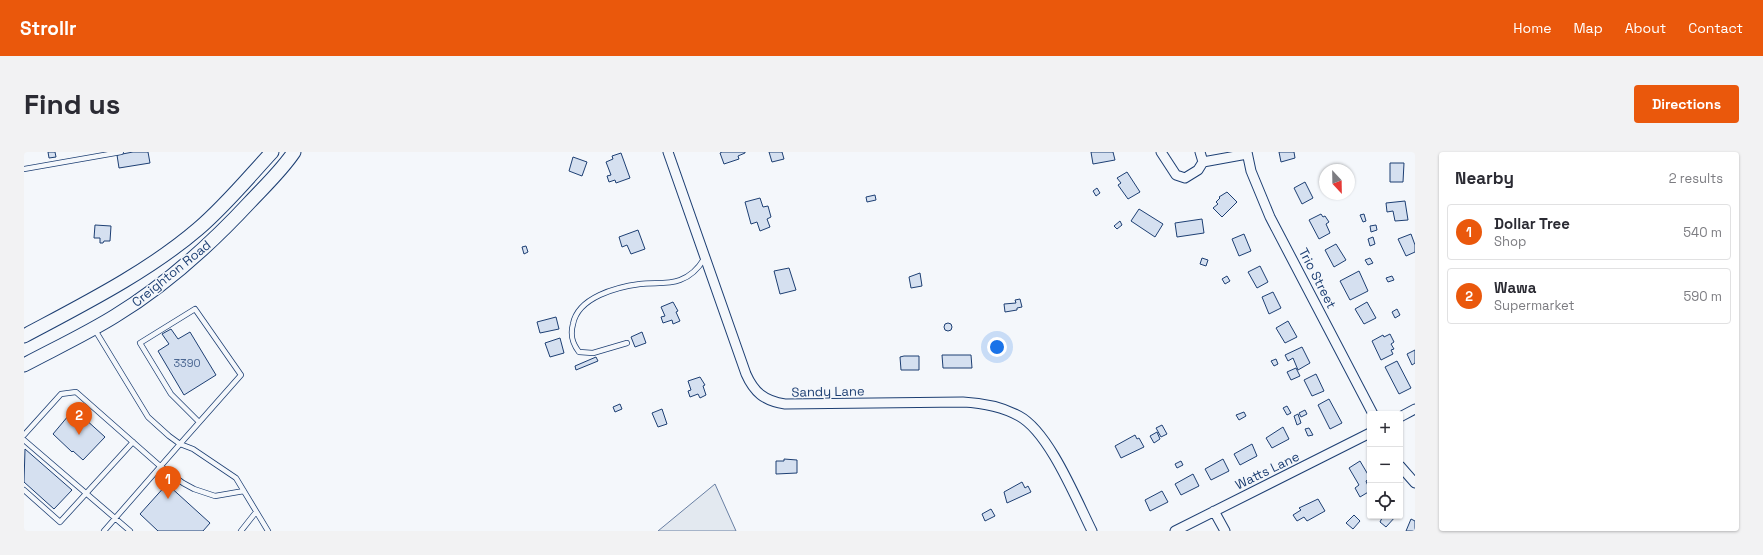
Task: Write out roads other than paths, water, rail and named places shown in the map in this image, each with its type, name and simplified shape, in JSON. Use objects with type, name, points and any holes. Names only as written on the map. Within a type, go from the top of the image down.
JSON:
[{"type":"main road","name":"Creighton Road","points":[[24,336],[131,276],[172,250],[198,229],[229,200],[272,152]]},
{"type":"main road","name":"Creighton Road","points":[[24,365],[93,328],[137,302],[196,256],[242,211],[287,163],[294,152]]},
{"type":"street","name":"Sandy Lane","points":[[668,152],[746,374],[752,386],[764,398],[784,404],[963,402],[985,404],[1003,408],[1027,421],[1041,435],[1050,449],[1092,531]]},
{"type":"street","points":[[1161,152],[1176,175],[1185,178],[1198,170],[1203,162],[1247,153]]},
{"type":"street","points":[[1200,152],[1203,162]]},
{"type":"street","name":"Trio Street","points":[[1247,153],[1251,171],[1270,217],[1371,411]]},
{"type":"street","points":[[1403,415],[1415,409]]},
{"type":"street","name":"Watts Lane","points":[[1175,531],[1367,434]]},
{"type":"street","points":[[1403,469],[1415,483]]},
{"type":"street","points":[[1214,511],[1225,531]]},
{"type":"lane","points":[[24,169],[121,152]]},
{"type":"lane","points":[[627,343],[593,353],[579,352],[572,343],[571,331],[574,319],[581,308],[591,300],[605,293],[639,284],[679,281],[697,270],[705,257]]},
{"type":"lane","points":[[104,531],[241,375],[195,309],[140,343],[170,394],[199,422]]},
{"type":"lane","points":[[93,328],[148,417],[180,444],[193,448],[236,478],[268,531]]},
{"type":"lane","points":[[24,435],[61,394],[76,392],[160,466],[183,483],[204,493],[221,496],[244,491]]},
{"type":"lane","points":[[24,440],[129,531]]},
{"type":"lane","points":[[24,490],[60,522],[132,442]]},
{"type":"lane","points":[[241,531],[256,512]]},
{"type":"place","name":"Wawa","points":[[79,435]]},
{"type":"place","name":"Dollar Tree","points":[[168,499]]}]
